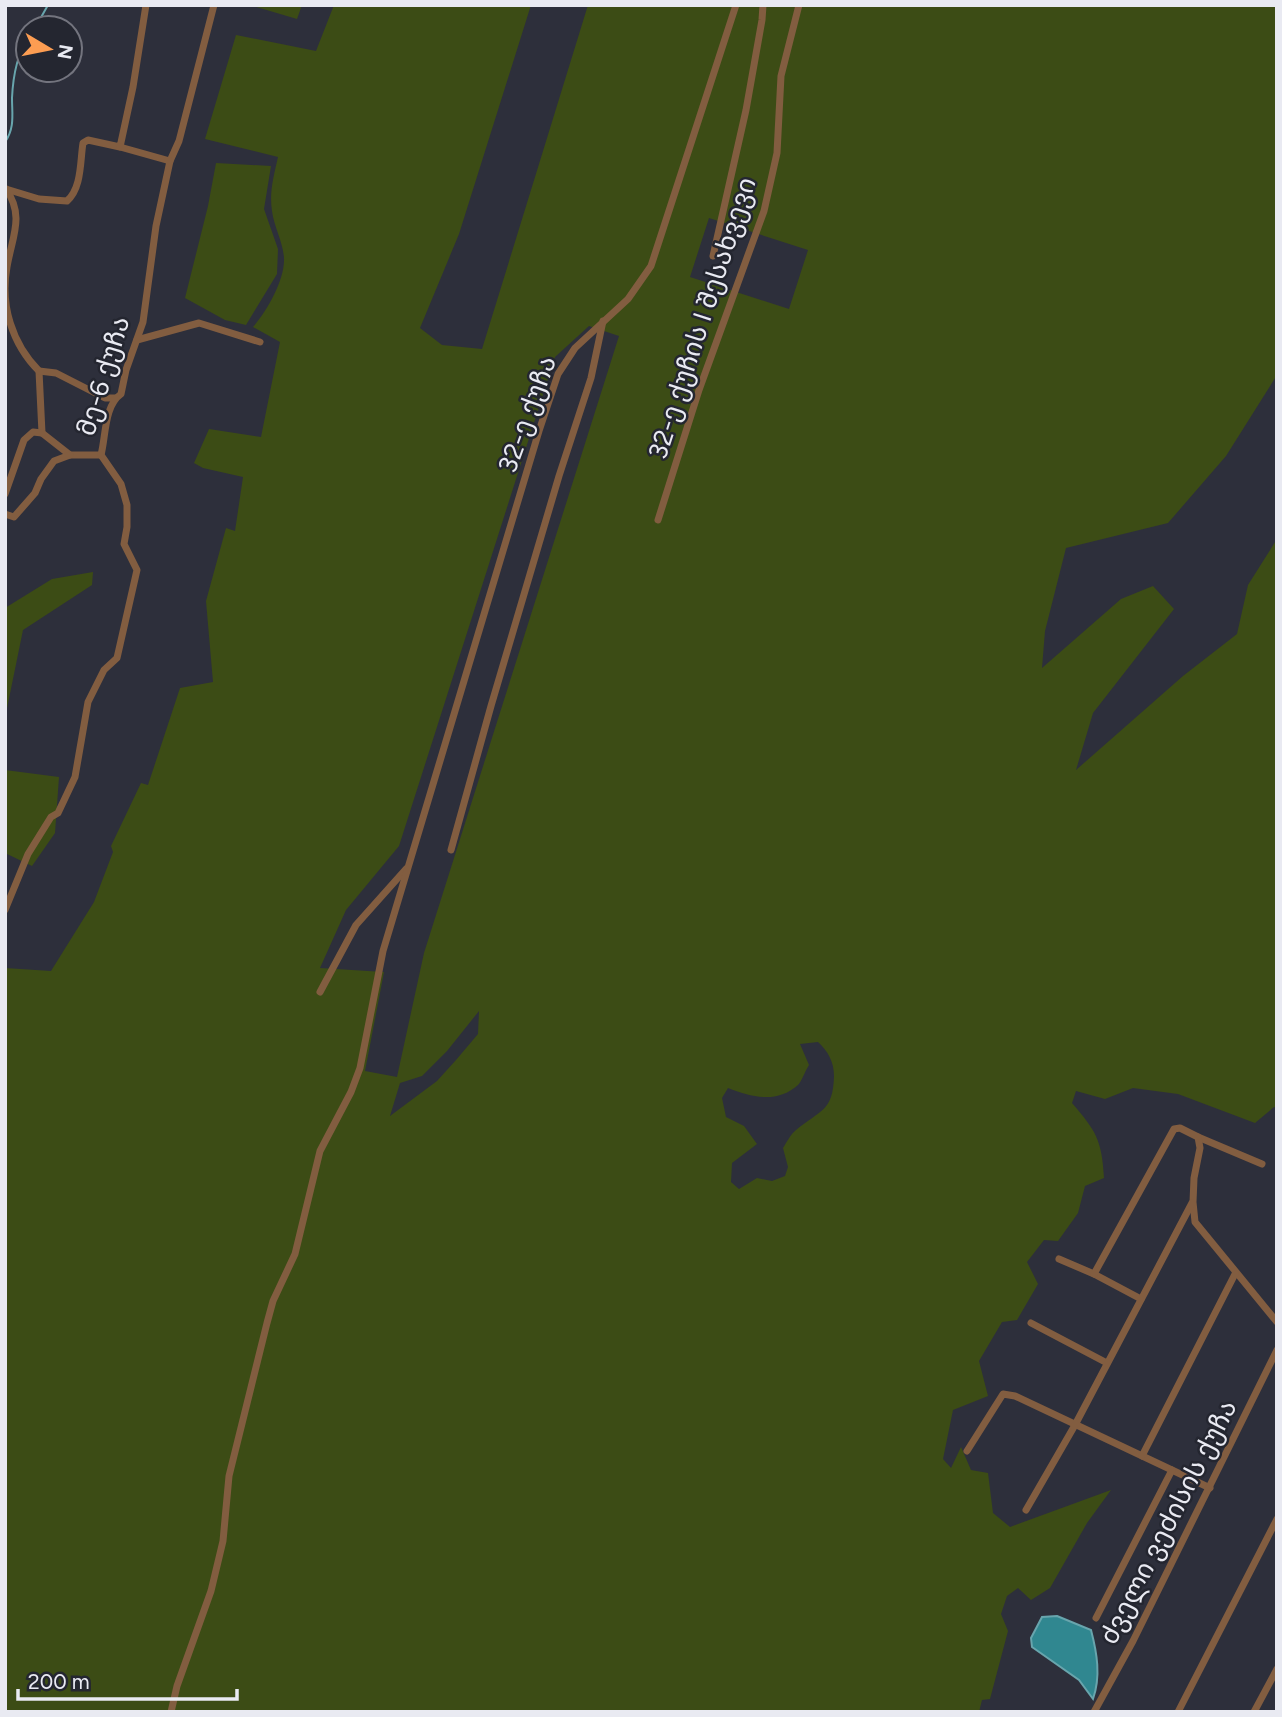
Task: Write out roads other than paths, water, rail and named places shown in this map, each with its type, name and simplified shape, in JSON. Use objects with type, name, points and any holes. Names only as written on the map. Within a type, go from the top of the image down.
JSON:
[{"type":"street","points":[[120,147],[133,88],[146,5]]},
{"type":"street","name":"მე-6 ქუჩა","points":[[5,910],[28,854],[51,817],[58,813],[75,777],[88,702],[104,670],[117,659],[137,570],[124,544],[127,505],[121,484],[101,455],[107,417],[115,398],[121,394],[137,340],[170,161],[178,141],[214,5]]},
{"type":"street","name":"32-ე ქუჩა","points":[[171,1712],[177,1686],[211,1591],[223,1541],[229,1476],[273,1301],[295,1254],[320,1151],[351,1092],[360,1068],[383,951],[539,431],[558,374],[575,348],[628,299],[651,266],[736,5]]},
{"type":"street","points":[[713,256],[746,110],[763,5]]},
{"type":"street","name":"32-ე ქუჩის I შესახვევი","points":[[658,520],[699,390],[764,211],[777,153],[781,76],[799,5]]},
{"type":"street","points":[[6,189],[39,199],[67,201],[73,196],[79,177],[83,143],[88,140],[170,161]]},
{"type":"street","points":[[6,189],[15,201],[18,212],[6,270],[9,324],[25,358],[39,372],[56,373],[105,398],[115,398]]},
{"type":"street","points":[[451,850],[559,476],[591,379],[604,320]]},
{"type":"street","points":[[137,340],[199,323],[260,342]]},
{"type":"street","points":[[39,372],[42,433]]},
{"type":"street","points":[[5,494],[24,440],[33,432],[42,433],[70,455]]},
{"type":"street","points":[[5,514],[14,517],[35,493],[41,478],[54,461],[70,455],[101,455]]},
{"type":"street","points":[[320,992],[356,925],[409,866]]},
{"type":"street","points":[[1094,1274],[1174,1129],[1180,1128],[1262,1164]]},
{"type":"street","points":[[1198,1138],[1200,1148],[1193,1202],[1195,1222],[1277,1322]]},
{"type":"street","points":[[1026,1510],[1193,1202]]},
{"type":"street","points":[[1059,1259],[1142,1299]]},
{"type":"street","points":[[1142,1456],[1235,1274]]},
{"type":"street","points":[[1031,1323],[1108,1363]]},
{"type":"street","name":"ძველი ვეძისის ქუჩა","points":[[1094,1712],[1133,1641],[1277,1350]]},
{"type":"street","points":[[967,1451],[1003,1395],[1014,1396],[1210,1488]]},
{"type":"street","points":[[1096,1618],[1172,1470]]},
{"type":"street","points":[[1178,1712],[1277,1519]]},
{"type":"street","points":[[1254,1712],[1277,1669]]},
{"type":"water","points":[[1057,1616],[1091,1630],[1097,1664],[1093,1699],[1079,1680],[1032,1647],[1031,1638],[1042,1617]]},
{"type":"waterway","points":[[43,14],[48,5]]},
{"type":"waterway","points":[[5,142],[12,126],[14,78]]}]
